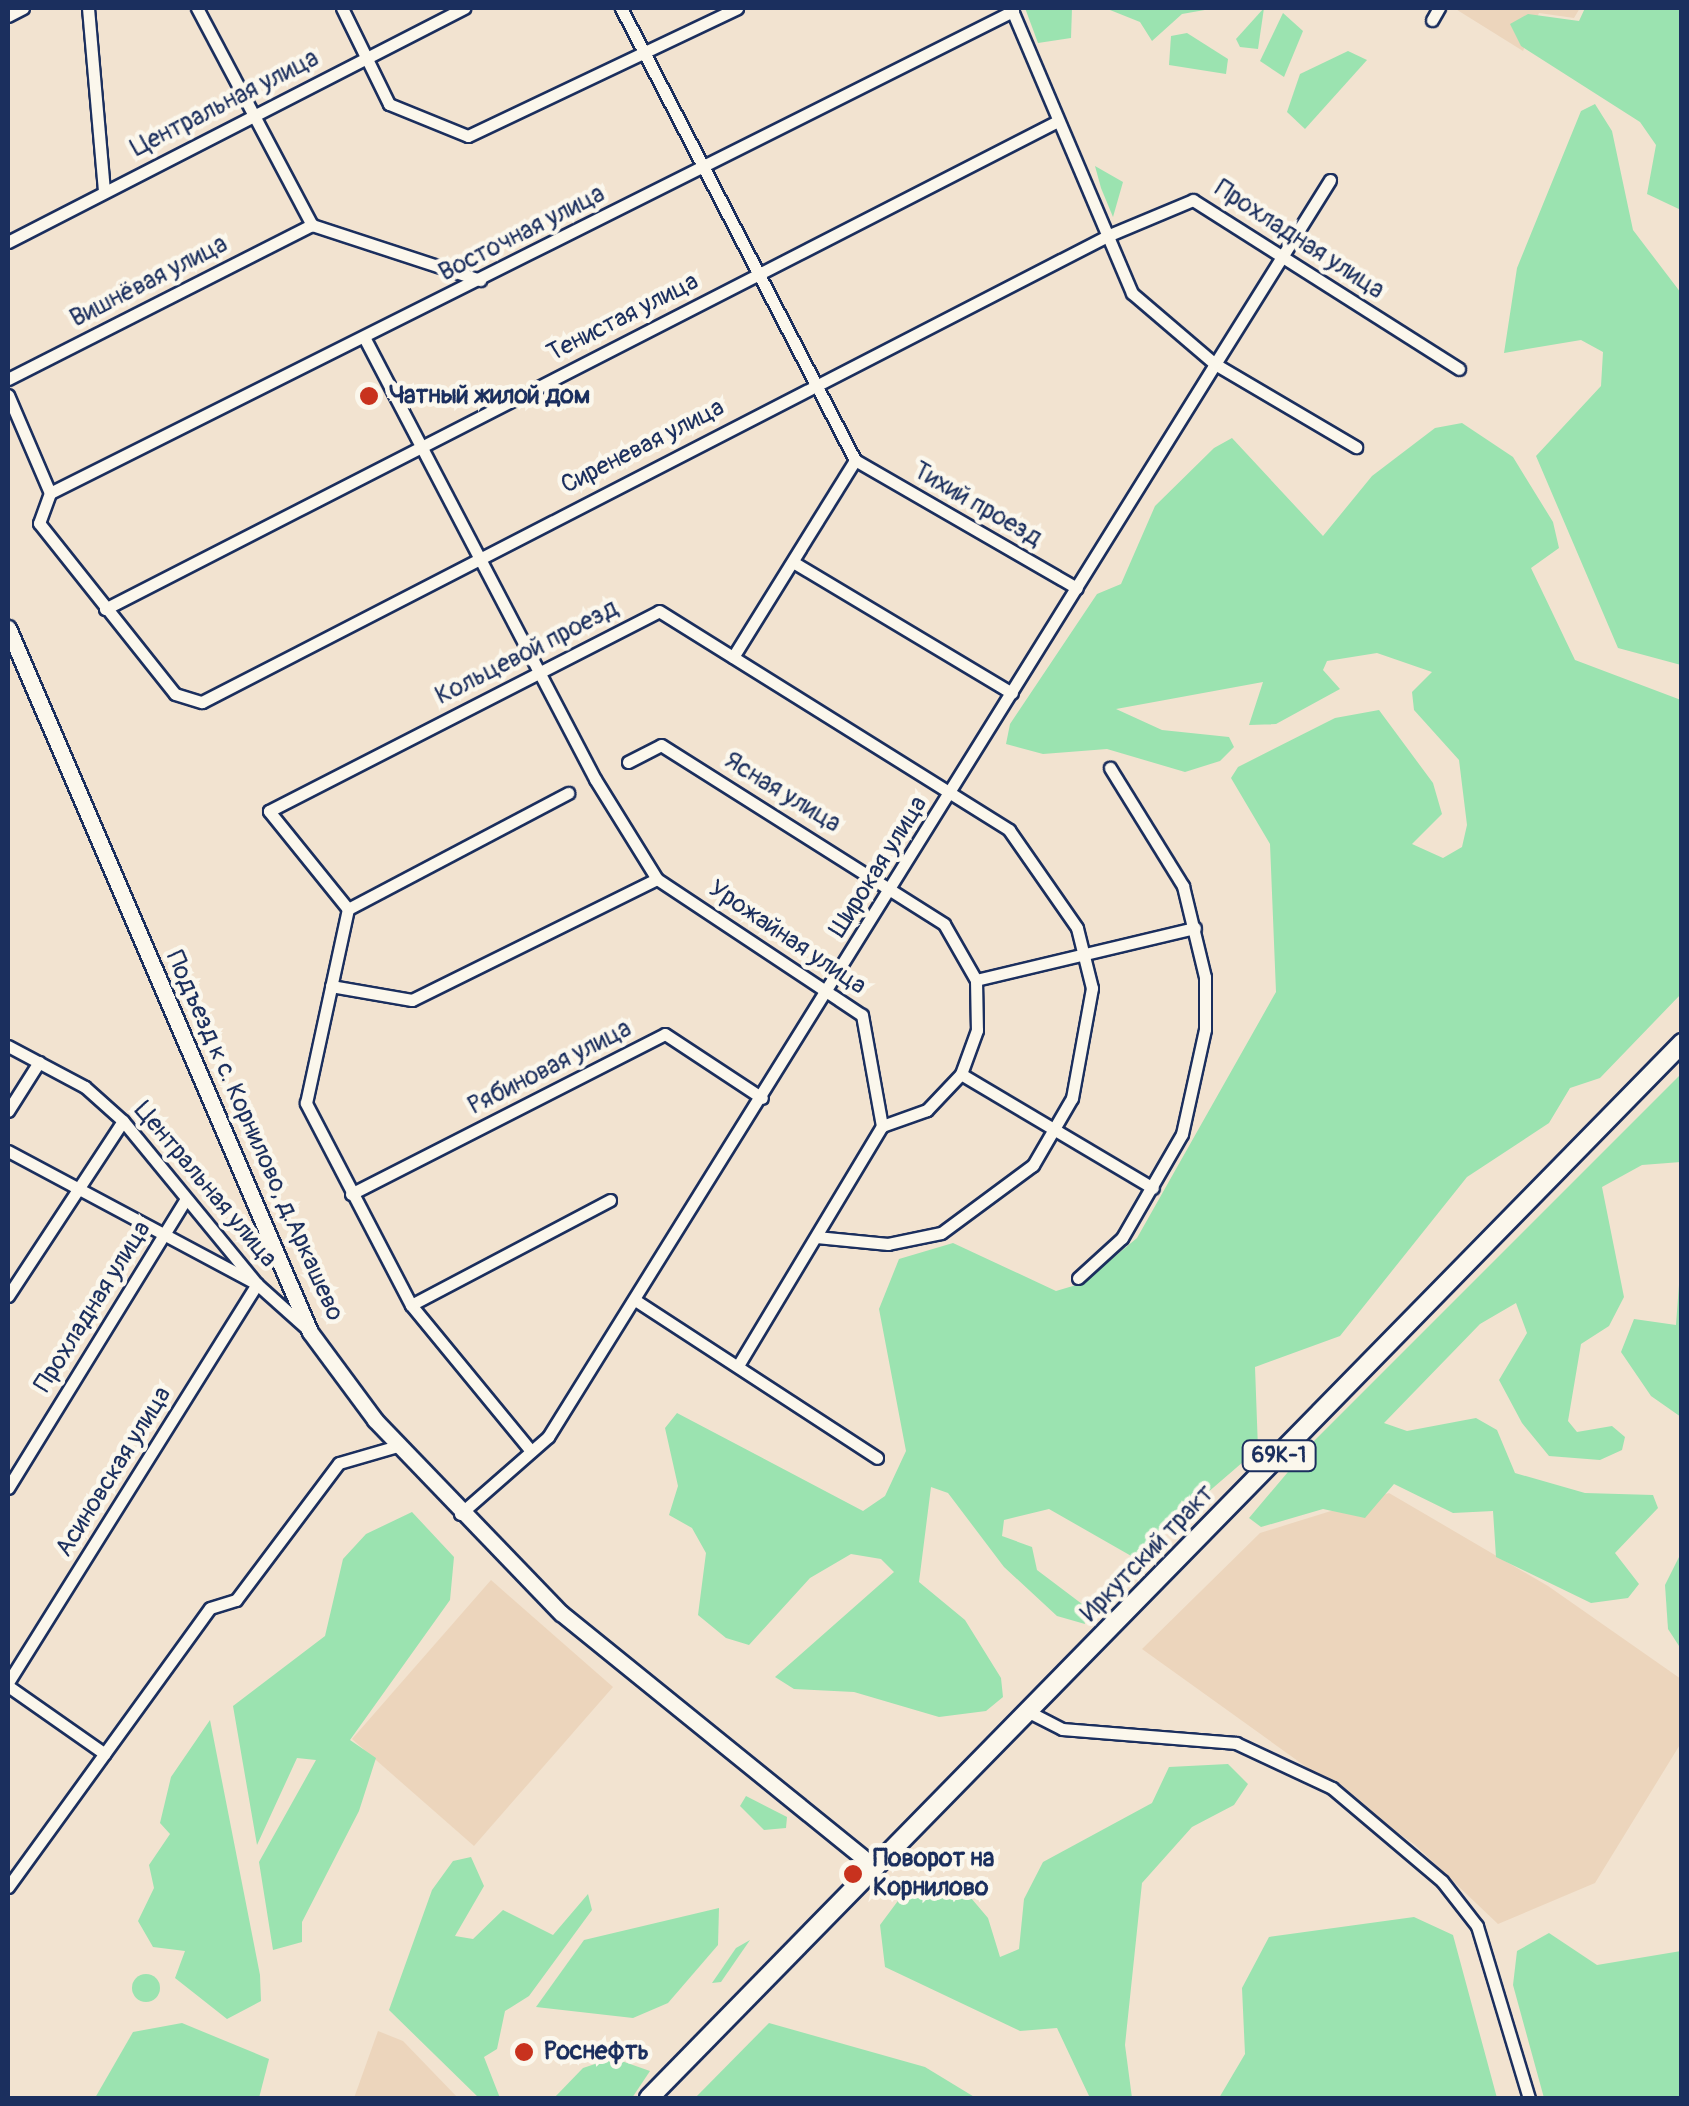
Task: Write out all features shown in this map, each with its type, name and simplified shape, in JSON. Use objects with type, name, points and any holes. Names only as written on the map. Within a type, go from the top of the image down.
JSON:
[{"type":"main road","name":"Иркутский тракт","points":[[650,2098],[1682,1044]]},
{"type":"street","points":[[8,16],[23,8]]},
{"type":"street","points":[[88,8],[104,191]]},
{"type":"street","points":[[197,8],[312,225],[480,280]]},
{"type":"street","points":[[342,8],[366,59],[401,114],[468,136],[488,132],[737,8]]},
{"type":"street","name":"Центральная улица","points":[[8,242],[464,8]]},
{"type":"street","points":[[621,8],[814,386],[856,460],[733,657]]},
{"type":"street","points":[[1432,20],[1440,8]]},
{"type":"street","points":[[1012,9],[1056,122],[1132,293],[1215,364],[1356,447]]},
{"type":"street","name":"Восточная улица","points":[[50,493],[366,339],[1012,9]]},
{"type":"street","name":"Тенистая улица","points":[[105,609],[1056,122]]},
{"type":"street","name":"Широкая улица","points":[[459,1514],[532,1451],[634,1300],[1330,180]]},
{"type":"street","name":"Прохладная улица","points":[[1106,236],[1194,200],[1459,370]]},
{"type":"street","name":"Вишнёвая улица","points":[[8,378],[312,225]]},
{"type":"street","name":"Сиреневая улица","points":[[105,609],[175,694],[202,702],[477,556],[1106,236]]},
{"type":"street","points":[[331,986],[412,1000],[657,878],[595,779],[543,669],[477,556],[366,339]]},
{"type":"street","points":[[8,395],[50,493],[40,523],[105,609]]},
{"type":"street","name":"Тихий проезд","points":[[856,460],[1077,588]]},
{"type":"street","points":[[793,562],[1012,693]]},
{"type":"street","name":"Кольцевой проезд","points":[[348,910],[269,810],[659,611],[1010,830],[1050,878],[1084,954],[1088,1045],[1054,1130],[1033,1165],[988,1207],[941,1233],[888,1244],[816,1237]]},
{"type":"street","name":"Подъезд к с. Корнилово, д.Аркашево","points":[[8,628],[310,1332],[398,1446],[459,1514],[562,1614],[876,1868]]},
{"type":"street","name":"Ясная улица","points":[[628,762],[661,746],[894,886],[944,924],[976,980],[977,1030],[961,1074],[927,1110],[882,1126]]},
{"type":"street","points":[[1078,1278],[1122,1238],[1153,1188],[1198,1080],[1205,977],[1195,928],[1164,848],[1110,768]]},
{"type":"street","points":[[532,1451],[410,1305],[306,1102],[348,910],[568,793]]},
{"type":"street","name":"Урожайная улица","points":[[657,878],[830,989],[862,1016],[882,1126]]},
{"type":"street","points":[[976,980],[1195,928]]},
{"type":"street","name":"Рябиновая улица","points":[[352,1194],[665,1034],[762,1098]]},
{"type":"street","name":"Центральная улица","points":[[8,1046],[39,1062],[122,1121],[256,1284],[310,1332]]},
{"type":"street","points":[[8,1111],[39,1062]]},
{"type":"street","points":[[961,1074],[1153,1188]]},
{"type":"street","points":[[8,1296],[76,1186],[122,1121]]},
{"type":"street","points":[[738,1366],[882,1126]]},
{"type":"street","points":[[8,1151],[256,1284]]},
{"type":"street","name":"Прохладная улица","points":[[8,1488],[185,1200]]},
{"type":"street","points":[[410,1305],[610,1200]]},
{"type":"street","name":"Асиновская улица","points":[[8,1685],[256,1284]]},
{"type":"street","points":[[634,1300],[877,1458]]},
{"type":"street","points":[[8,1887],[210,1608],[236,1600],[339,1463],[398,1446]]},
{"type":"street","points":[[8,1685],[105,1754]]},
{"type":"street","points":[[1029,1712],[1062,1729],[1236,1744],[1332,1788],[1442,1881],[1477,1926],[1528,2098]]},
{"type":"shaded area","points":[[1454,8],[1580,8],[1574,18],[1539,13],[1523,51]]},
{"type":"shaded area","points":[[1389,1493],[1548,1586],[1681,1679],[1681,1743],[1595,1883],[1498,1924],[1415,1845],[1142,1649],[1260,1533]]},
{"type":"shaded area","points":[[491,1580],[613,1687],[474,1846],[352,1739]]},
{"type":"shaded area","points":[[378,2031],[403,2041],[458,2098],[354,2098]]},
{"type":"green space","points":[[1025,8],[1072,8],[1071,38],[1038,43]]},
{"type":"green space","points":[[1105,8],[1216,8],[1182,14],[1152,41],[1140,22]]},
{"type":"green space","points":[[1264,8],[1258,49],[1240,47],[1236,39]]},
{"type":"green space","points":[[1585,8],[1681,8],[1681,210],[1647,194],[1656,145],[1640,122],[1521,46],[1510,24],[1528,14],[1579,21]]},
{"type":"green space","points":[[1283,13],[1303,31],[1284,77],[1260,61]]},
{"type":"green space","points":[[1187,33],[1228,59],[1226,74],[1169,65],[1171,36]]},
{"type":"green space","points":[[1348,51],[1367,60],[1305,129],[1287,112],[1300,74]]},
{"type":"green space","points":[[1595,104],[1612,131],[1633,230],[1681,293],[1681,665],[1618,648],[1536,456],[1601,386],[1603,352],[1581,340],[1504,353],[1517,268],[1581,111]]},
{"type":"green space","points":[[1095,166],[1123,182],[1113,217],[1101,188]]},
{"type":"green space","points":[[1462,423],[1513,457],[1553,522],[1559,548],[1531,568],[1575,660],[1681,700],[1681,994],[1600,1078],[1570,1088],[1549,1123],[1467,1177],[1340,1336],[1255,1367],[1258,1449],[1133,1557],[1049,1509],[1004,1520],[1002,1536],[1032,1547],[1037,1570],[1082,1604],[1085,1624],[1057,1616],[1004,1567],[948,1493],[931,1487],[919,1582],[965,1620],[1001,1678],[1003,1697],[986,1711],[939,1717],[854,1692],[794,1689],[775,1677],[894,1572],[881,1559],[851,1554],[810,1578],[749,1645],[726,1638],[698,1615],[706,1553],[692,1528],[669,1515],[678,1486],[665,1428],[677,1413],[863,1511],[885,1496],[906,1451],[879,1309],[899,1259],[953,1243],[1056,1291],[1083,1283],[1137,1238],[1276,992],[1270,844],[1231,778],[1238,767],[1335,718],[1379,710],[1433,783],[1442,814],[1412,844],[1443,858],[1462,847],[1467,825],[1459,760],[1414,710],[1412,692],[1432,672],[1377,653],[1327,661],[1323,670],[1340,689],[1276,724],[1249,725],[1263,682],[1116,709],[1162,730],[1229,737],[1234,747],[1220,761],[1185,772],[1107,749],[1043,754],[1006,744],[1010,724],[1097,594],[1121,584],[1155,506],[1214,448],[1232,438],[1323,536],[1372,476],[1435,428]]},
{"type":"green space","points":[[1681,1074],[1681,1162],[1642,1165],[1602,1187],[1624,1297],[1609,1326],[1581,1344],[1568,1421],[1577,1432],[1612,1426],[1625,1437],[1622,1450],[1600,1460],[1549,1456],[1522,1423],[1499,1380],[1527,1333],[1516,1303],[1480,1324],[1384,1423],[1407,1431],[1476,1418],[1497,1430],[1515,1473],[1585,1493],[1653,1495],[1658,1508],[1615,1553],[1639,1584],[1628,1598],[1591,1603],[1496,1557],[1493,1511],[1453,1513],[1394,1484],[1365,1518],[1323,1509],[1261,1527],[1249,1518],[1315,1440]]},
{"type":"green space","points":[[1681,1258],[1681,1417],[1651,1396],[1621,1352],[1634,1319],[1676,1325]]},
{"type":"green space","points":[[412,1512],[454,1557],[450,1600],[350,1740],[376,1758],[359,1811],[302,1922],[302,1942],[273,1950],[259,1862],[316,1760],[297,1758],[257,1845],[233,1706],[325,1636],[343,1559],[366,1534]]},
{"type":"green space","points":[[1681,1553],[1682,1649],[1668,1629],[1665,1585]]},
{"type":"green space","points":[[210,1720],[260,1975],[261,2001],[227,2019],[175,1978],[185,1951],[153,1947],[138,1921],[154,1888],[149,1865],[170,1834],[160,1823],[171,1777]]},
{"type":"green space","points":[[1228,1764],[1248,1784],[1234,1805],[1192,1827],[1142,1883],[1125,2045],[1132,2098],[1090,2098],[1057,2028],[1020,2031],[885,1967],[880,1925],[906,1890],[960,1885],[988,1918],[1000,1957],[1019,1949],[1024,1899],[1043,1862],[1152,1803],[1169,1767]]},
{"type":"green space","points":[[746,1796],[787,1817],[786,1828],[764,1830],[740,1806]]},
{"type":"green space","points":[[471,1857],[484,1886],[455,1936],[473,1939],[503,1910],[553,1935],[588,1894],[592,1910],[529,1996],[505,2011],[497,2049],[484,2057],[500,2098],[479,2098],[389,2010],[432,1890],[453,1861]]},
{"type":"green space","points":[[719,1908],[718,1945],[668,2003],[633,2018],[536,2007],[584,1940]]},
{"type":"green space","points":[[1414,1917],[1453,1935],[1497,2098],[1219,2098],[1245,2054],[1242,1988],[1269,1937]]},
{"type":"green space","points":[[1549,1933],[1597,1965],[1681,1951],[1681,2098],[1544,2098],[1513,1985],[1517,1951]]},
{"type":"green space","points":[[750,1940],[721,1982],[712,1983],[736,1948]]},
{"type":"green space","points":[[146,1974],[156,1978],[160,1988],[156,1998],[146,2002],[136,1998],[132,1988],[136,1978]]},
{"type":"green space","points":[[182,2023],[269,2059],[259,2098],[95,2098],[133,2032]]},
{"type":"green space","points":[[769,2023],[925,2067],[976,2098],[695,2098]]},
{"type":"green space","points":[[613,2058],[650,2071],[632,2098],[554,2098],[583,2068]]},
{"type":"place","name":"Чатный жилой дом","points":[[369,396]]},
{"type":"place","name":"Поворот на Корнилово","points":[[853,1874]]},
{"type":"place","name":"Роснефть","points":[[524,2052]]}]
